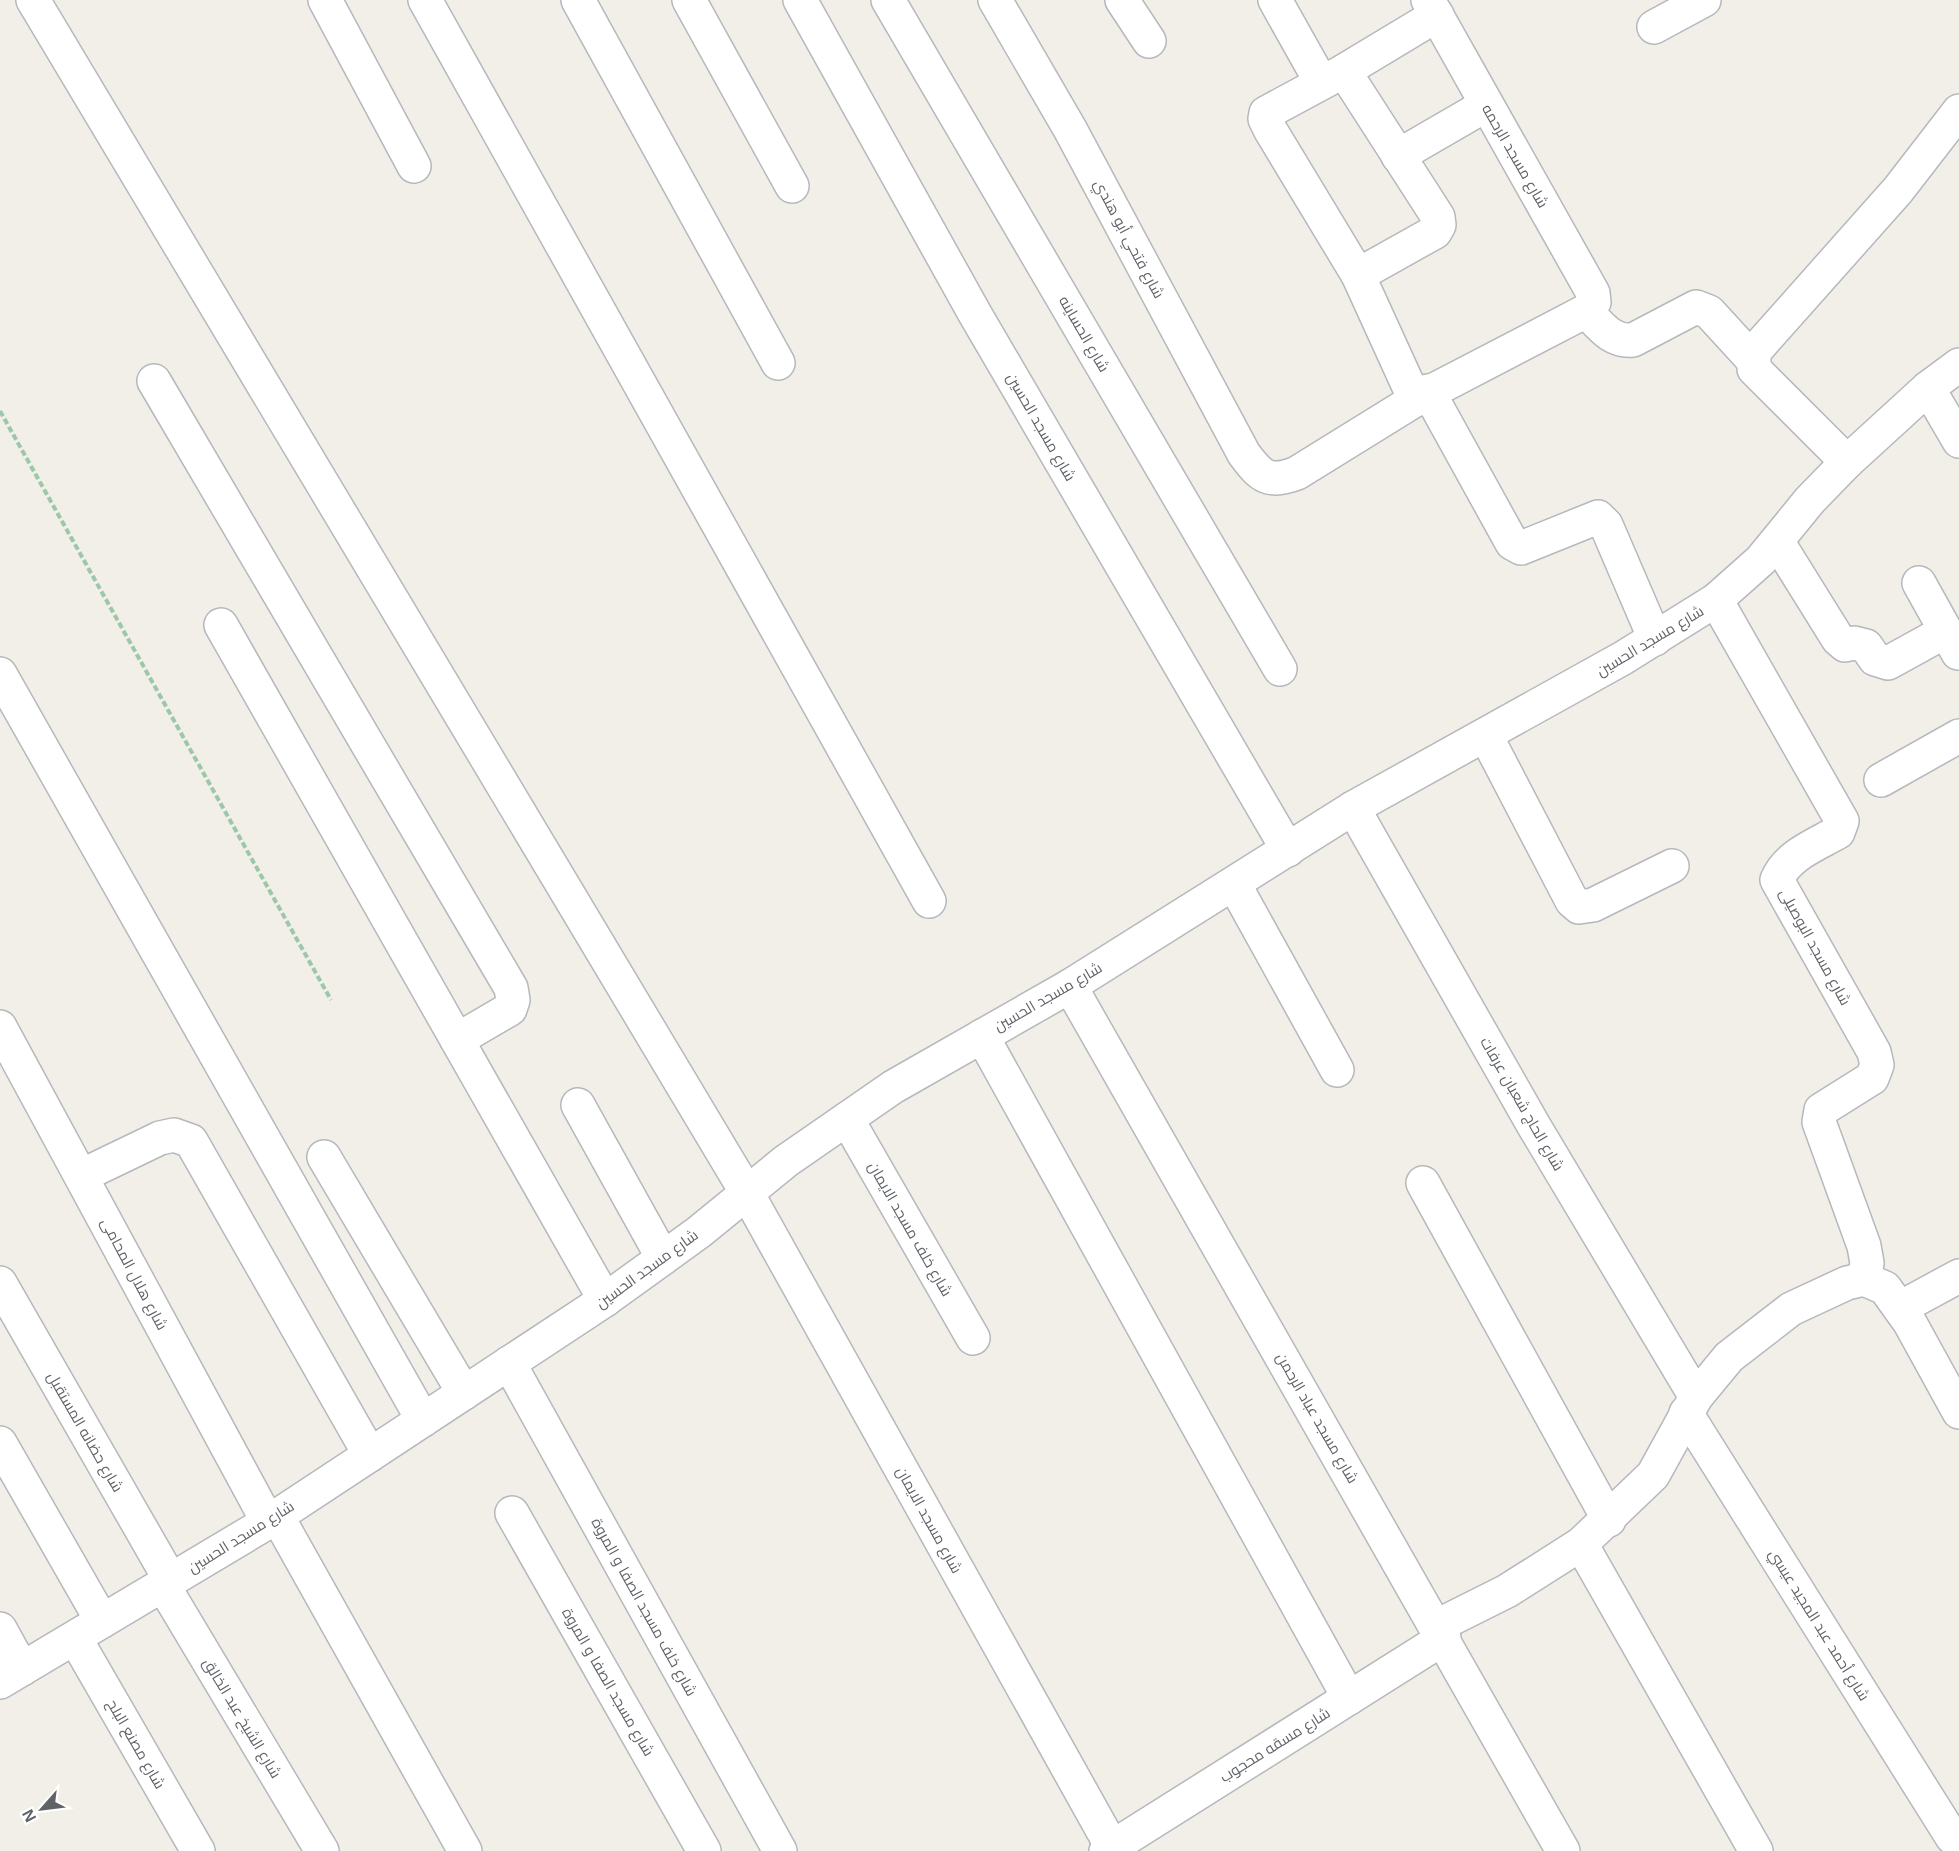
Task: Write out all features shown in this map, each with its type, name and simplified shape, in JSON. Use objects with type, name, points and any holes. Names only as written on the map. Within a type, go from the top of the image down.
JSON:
[{"type":"street","name":"شارع مسجد الايمان","points":[[33,0],[747,1192],[1109,1849]]},
{"type":"street","points":[[325,0],[414,166]]},
{"type":"street","points":[[425,0],[929,901]]},
{"type":"street","points":[[578,0],[778,363]]},
{"type":"street","points":[[689,0],[792,186]]},
{"type":"street","name":"شارع مسجد الحسين","points":[[800,0],[975,314],[1288,850]]},
{"type":"street","name":"شارع الحساينه","points":[[888,0],[1280,669]]},
{"type":"street","name":"شارع فتحي أبو هندي","points":[[995,0],[1070,129],[1244,454],[1265,477],[1280,480],[1297,473],[1422,396]]},
{"type":"street","points":[[1122,0],[1149,41]]},
{"type":"street","points":[[1275,0],[1333,77],[1398,156],[1438,217],[1439,225],[1435,232],[1358,275]]},
{"type":"street","points":[[1654,27],[1704,0]]},
{"type":"street","points":[[1433,8],[1333,77],[1266,113],[1265,118],[1358,275],[1422,396],[1512,543],[1521,548],[1598,517],[1606,525],[1655,639]]},
{"type":"street","name":"شارع مسجد الرحمه","points":[[1433,8],[1593,292],[1594,302],[1586,311]]},
{"type":"street","points":[[1398,156],[1486,105]]},
{"type":"street","points":[[1753,360],[1759,345],[1898,190],[1957,117]]},
{"type":"street","points":[[1422,396],[1586,311],[1612,337],[1622,341],[1633,340],[1696,307],[1709,312],[1753,360],[1760,375],[1847,462]]},
{"type":"street","name":"شارع مسجد الحسين","points":[[11,1676],[273,1519],[605,1300],[663,1258],[786,1161],[893,1088],[1070,986],[1353,808],[1486,736],[1655,639],[1716,600],[1744,577],[1810,500],[1847,462],[1928,388],[1959,364]]},
{"type":"street","points":[[154,381],[511,988],[513,1000],[510,1009],[457,1040]]},
{"type":"street","points":[[1928,388],[1959,441]]},
{"type":"street","points":[[1777,541],[1838,639],[1845,645],[1854,643],[1866,646],[1875,660],[1888,663],[1952,642],[1919,583]]},
{"type":"street","name":"شارع مسجد البوصيلى","points":[[1716,600],[1842,821],[1838,832],[1791,860],[1782,869],[1777,880],[1874,1052],[1877,1065],[1872,1077],[1821,1110],[1819,1122],[1864,1245],[1867,1263],[1864,1279]]},
{"type":"street","points":[[221,626],[605,1300]]},
{"type":"street","points":[[0,674],[423,1420]]},
{"type":"street","points":[[1486,736],[1572,901],[1579,907],[1593,904],[1672,866]]},
{"type":"street","points":[[1881,780],[1959,736]]},
{"type":"street","name":"شارع الحاج شعبان عرفات","points":[[1353,808],[1691,1405]]},
{"type":"street","points":[[1234,884],[1337,1070]]},
{"type":"street","name":"شارع مسجد عباد الرحمن","points":[[1070,986],[1563,1851]]},
{"type":"street","name":"شارع هلال المحامى","points":[[0,1027],[273,1519],[465,1851]]},
{"type":"street","points":[[982,1036],[1349,1698]]},
{"type":"street","points":[[578,1105],[663,1258]]},
{"type":"street","name":"شارع خلف مسجد الايمان","points":[[848,1119],[974,1338]]},
{"type":"street","points":[[81,1176],[160,1138],[174,1135],[191,1141],[370,1455]]},
{"type":"street","points":[[324,1157],[464,1393]]},
{"type":"street","points":[[1423,1183],[1609,1520]]},
{"type":"street","points":[[1900,1308],[1959,1276]]},
{"type":"street","points":[[1440,1632],[1581,1544],[1609,1520],[1653,1476],[1691,1405],[1729,1357],[1791,1309],[1847,1282],[1864,1279],[1885,1288],[1900,1308],[1959,1412]]},
{"type":"street","name":"شارع حضانه المستقبل","points":[[0,1282],[167,1583]]},
{"type":"street","name":"شارع خلف مسجد الصفا و المروة","points":[[509,1363],[780,1851]]},
{"type":"street","name":"شارع أحمد عبد المجيد عيسي","points":[[1691,1405],[1952,1838]]},
{"type":"street","name":"شارع مصنع البلح","points":[[0,1443],[198,1851]]},
{"type":"street","name":"شارع مسجد الصفا و المروة","points":[[512,1514],[704,1851]]},
{"type":"street","points":[[1581,1544],[1756,1851]]},
{"type":"street","name":"شارع الشيخ عبد الخالق","points":[[167,1583],[322,1851]]},
{"type":"street","points":[[0,1629],[11,1676]]},
{"type":"street","name":"شارع مسقه محجوب","points":[[1109,1849],[1349,1698],[1440,1632]]},
{"type":"path","points":[[0,411],[331,1000]]}]
